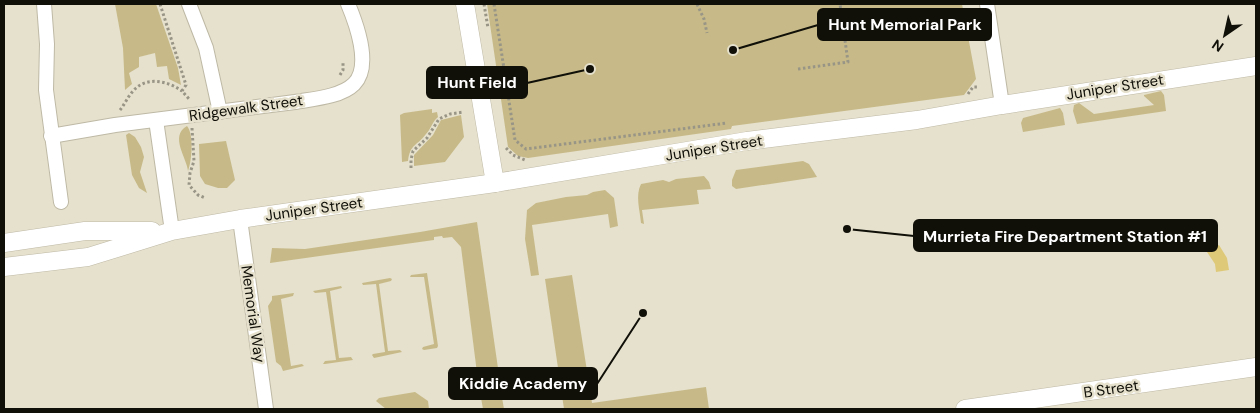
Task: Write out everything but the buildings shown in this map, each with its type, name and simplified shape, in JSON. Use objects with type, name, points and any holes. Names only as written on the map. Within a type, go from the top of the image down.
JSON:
[{"type":"street","points":[[44,4],[48,44],[46,90],[60,202]]},
{"type":"street","points":[[189,4],[206,48],[220,112]]},
{"type":"street","name":"Ridgewalk Street","points":[[51,136],[156,120],[193,109],[220,112],[323,98],[340,92],[354,84],[362,70],[357,26],[348,4]]},
{"type":"street","points":[[465,4],[495,183]]},
{"type":"street","points":[[988,4],[1002,105]]},
{"type":"street","name":"Juniper Street","points":[[4,267],[88,256],[172,231],[240,219],[495,183],[747,142],[918,120],[1002,105],[1256,66]]},
{"type":"street","points":[[156,120],[172,231]]},
{"type":"street","name":"Memorial Way","points":[[240,219],[266,409]]},
{"type":"street","name":"Juniper Street","points":[[4,243],[85,231],[172,231]]},
{"type":"street","name":"B Street","points":[[965,409],[1046,403],[1256,367]]},
{"type":"path","points":[[160,4],[186,85],[182,91]]},
{"type":"path","points":[[484,4],[489,33]]},
{"type":"path","points":[[494,4],[515,140],[526,149],[727,123]]},
{"type":"path","points":[[696,4],[704,19],[707,33]]},
{"type":"path","points":[[798,69],[848,62],[840,4]]},
{"type":"path","points":[[117,112],[136,88],[143,84],[153,81],[165,82],[174,85],[182,91],[193,109],[195,151],[189,185],[198,195],[205,198]]},
{"type":"path","points":[[966,97],[973,88],[979,86]]},
{"type":"path","points":[[412,168],[413,151],[427,138],[439,119],[450,114],[464,112]]},
{"type":"path","points":[[504,140],[506,148],[513,155],[523,160],[530,160]]},
{"type":"shaded area","points":[[115,4],[156,4],[178,68],[181,85],[169,79],[167,66],[157,67],[155,53],[139,57],[139,67],[129,73],[132,84],[125,90],[123,48]]},
{"type":"shaded area","points":[[487,4],[962,4],[976,79],[964,95],[732,126],[731,129],[528,158],[518,156],[508,147]]},
{"type":"shaded area","points":[[1161,91],[1164,95],[1166,111],[1077,124],[1073,111],[1074,105],[1079,103],[1094,114],[1154,105],[1144,95]]},
{"type":"shaded area","points":[[1060,108],[1065,125],[1023,132],[1021,123],[1023,118]]},
{"type":"shaded area","points":[[432,109],[432,113],[437,112],[438,117],[423,138],[412,148],[408,161],[402,162],[400,115]]},
{"type":"shaded area","points":[[461,115],[464,137],[445,162],[414,166],[414,155],[433,135],[441,120]]},
{"type":"shaded area","points":[[187,126],[191,135],[192,148],[188,171],[179,141],[179,135]]},
{"type":"shaded area","points":[[129,133],[135,137],[144,157],[140,172],[147,193],[139,188],[132,175],[126,135]]},
{"type":"shaded area","points":[[226,141],[235,180],[227,188],[218,188],[205,184],[200,176],[199,144]]},
{"type":"shaded area","points":[[803,161],[809,164],[817,177],[736,189],[732,186],[736,170]]},
{"type":"shaded area","points":[[704,176],[709,182],[711,189],[697,190],[699,204],[642,210],[644,224],[641,223],[638,198],[641,184],[663,180],[669,182],[676,179]]},
{"type":"shaded area","points":[[605,190],[614,198],[618,226],[610,228],[608,214],[532,225],[539,275],[531,276],[525,239],[527,210],[536,203],[587,195]]},
{"type":"shaded area","points":[[477,222],[499,375],[467,379],[467,375],[477,373],[461,247],[452,237],[434,237],[434,240],[270,263],[272,248],[305,249]]},
{"type":"shaded area","points":[[1219,245],[1227,258],[1229,270],[1216,272],[1215,264],[1207,252]]},
{"type":"shaded area","points":[[427,273],[438,346],[437,348],[424,350],[422,349],[423,347],[434,344],[424,277],[410,277],[411,275]]},
{"type":"shaded area","points":[[572,275],[592,403],[706,387],[709,409],[564,409],[545,279]]},
{"type":"shaded area","points":[[392,279],[391,281],[379,284],[388,351],[400,350],[402,352],[374,358],[373,354],[385,352],[376,284],[363,285],[362,283]]},
{"type":"shaded area","points":[[341,286],[342,288],[330,291],[339,358],[351,357],[353,360],[323,364],[325,361],[336,360],[326,292],[315,293],[313,291]]},
{"type":"shaded area","points":[[294,293],[293,296],[281,299],[291,366],[302,364],[304,366],[283,371],[276,362],[268,306],[272,296]]},
{"type":"shaded area","points":[[499,380],[504,409],[483,409],[479,387],[469,388],[467,385]]},
{"type":"shaded area","points":[[415,392],[428,401],[429,409],[386,409],[376,401],[379,398]]},
{"type":"place","name":"Hunt Memorial Park","points":[[733,50]]},
{"type":"place","name":"Hunt Field","points":[[590,69]]},
{"type":"place","name":"Murrieta Fire Department Station #1","points":[[847,229]]},
{"type":"place","name":"Kiddie Academy","points":[[643,313]]}]
